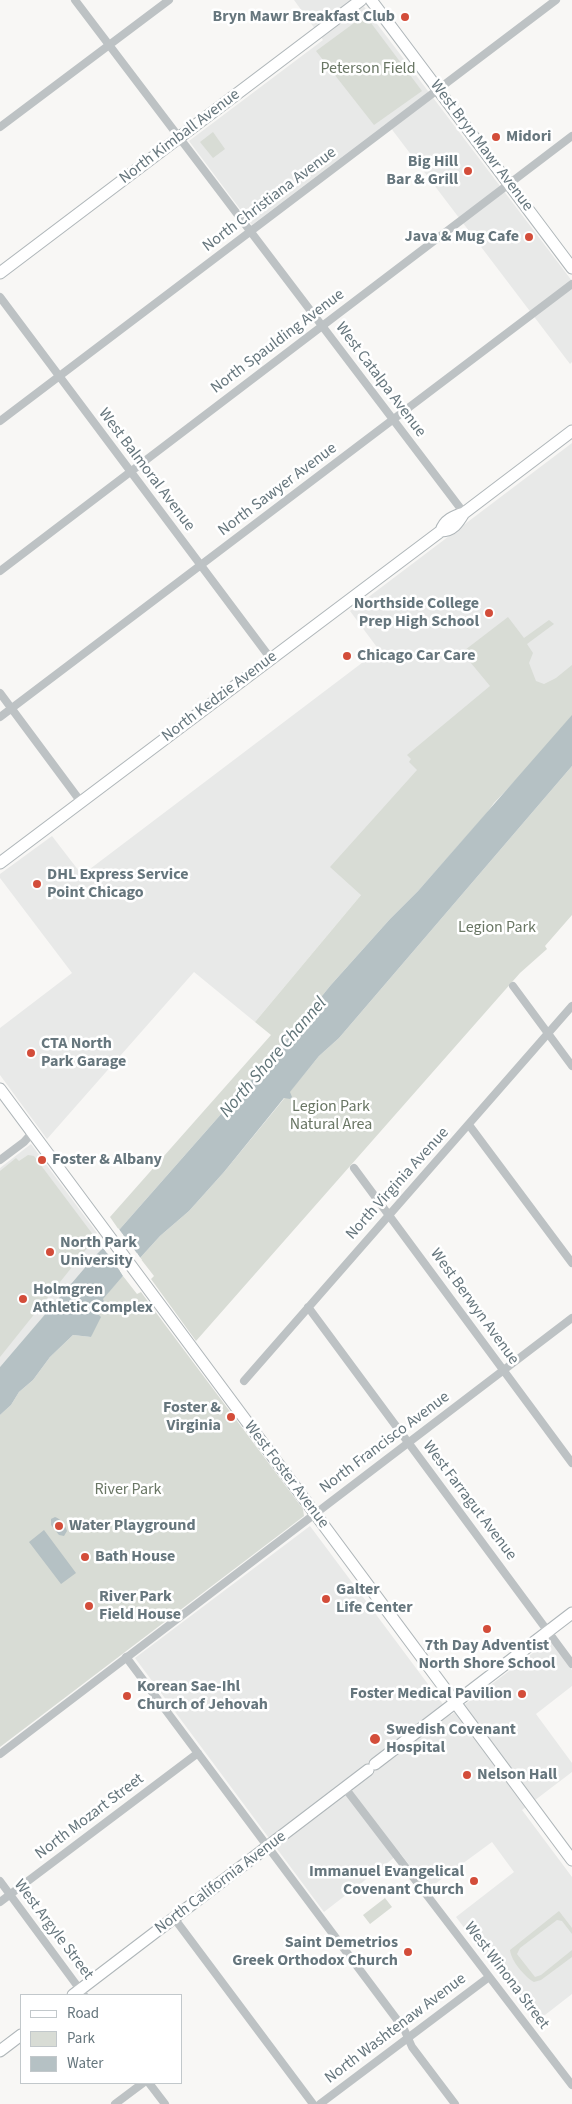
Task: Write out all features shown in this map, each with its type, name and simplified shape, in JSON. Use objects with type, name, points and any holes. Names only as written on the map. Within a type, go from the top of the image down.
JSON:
[{"type":"main road","name":"North Kimball Avenue","points":[[0,273],[361,0]]},
{"type":"main road","name":"West Bryn Mawr Avenue","points":[[371,0],[572,268]]},
{"type":"main road","name":"North Kedzie Avenue","points":[[0,863],[441,531],[447,531],[458,524],[464,513],[572,431]]},
{"type":"main road","name":"West Foster Avenue","points":[[0,1089],[572,1860]]},
{"type":"main road","name":"North California Avenue","points":[[79,1993],[572,1613]]},
{"type":"main road","points":[[0,2051],[20,2036]]},
{"type":"street","name":"West Catalpa Avenue","points":[[74,0],[464,513]]},
{"type":"street","points":[[0,128],[169,0]]},
{"type":"street","name":"North Christiana Avenue","points":[[0,422],[556,0]]},
{"type":"street","name":"North Spaulding Avenue","points":[[0,571],[572,136]]},
{"type":"street","name":"North Sawyer Avenue","points":[[0,717],[572,284]]},
{"type":"street","name":"West Balmoral Avenue","points":[[0,297],[271,658]]},
{"type":"street","points":[[0,693],[81,802]]},
{"type":"street","points":[[513,986],[572,1066]]},
{"type":"street","name":"North Virginia Avenue","points":[[244,1381],[388,1214],[470,1125],[572,1006]]},
{"type":"street","points":[[470,1125],[572,1263]]},
{"type":"street","points":[[0,1160],[24,1142],[32,1133]]},
{"type":"street","name":"West Berwyn Avenue","points":[[354,1168],[572,1463]]},
{"type":"street","name":"West Farragut Avenue","points":[[308,1307],[572,1664]]},
{"type":"street","name":"North Francisco Avenue","points":[[0,1754],[572,1318]]},
{"type":"street","points":[[126,1658],[269,1846],[404,2029],[412,2047],[455,2104]]},
{"type":"street","name":"North Mozart Street","points":[[0,1902],[198,1753]]},
{"type":"street","name":"West Winona Street","points":[[344,1788],[572,2085]]},
{"type":"street","name":"West Argyle Street","points":[[0,1881],[79,1993]]},
{"type":"street","points":[[174,1918],[313,2104]]},
{"type":"street","name":"North Washtenaw Avenue","points":[[320,2104],[489,1977]]},
{"type":"street","points":[[115,2104],[142,2084]]},
{"type":"street","points":[[151,2084],[165,2104]]},
{"type":"shaded area","points":[[294,0],[359,0],[572,281],[572,362],[570,364],[387,123],[252,225],[189,141],[323,40]]},
{"type":"shaded area","points":[[572,443],[572,688],[361,895],[255,1022],[194,972],[47,1139],[0,1075],[0,1028],[72,973],[0,878],[0,874],[52,836],[82,875],[379,650],[350,611]]},
{"type":"shaded area","name":"Holmgren Athletic Complex","points":[[31,1144],[97,1233],[94,1236],[103,1248],[0,1367],[0,1168]]},
{"type":"shaded area","name":"Swedish Covenant Hospital","points":[[310,1526],[451,1715],[550,1640],[572,1670],[572,1686],[536,1714],[572,1763],[572,1772],[522,1810],[572,1877],[572,1994],[536,2022],[456,1917],[514,1872],[492,1842],[428,1889],[400,1853],[324,1912],[135,1658]]},
{"type":"green space","name":"Peterson Field","points":[[365,15],[422,91],[374,125],[316,51]]},
{"type":"green space","points":[[213,132],[225,149],[213,158],[200,142]]},
{"type":"green space","points":[[508,617],[524,638],[549,620],[554,624],[527,644],[533,653],[529,663],[536,681],[544,684],[556,678],[572,665],[572,716],[538,757],[494,803],[418,891],[390,919],[330,986],[288,1038],[119,1230],[110,1217],[271,1035],[255,1022],[361,895],[330,867],[417,770],[409,762],[411,759],[407,755],[490,686],[461,651],[465,650]]},
{"type":"green space","name":"Legion Park","points":[[572,766],[572,915],[545,946],[547,949],[520,973],[196,1341],[151,1279],[154,1276],[140,1258],[160,1236],[189,1211],[224,1172],[319,1056],[339,1038]]},
{"type":"green space","name":"Holmgren Athletic Complex","points":[[28,1155],[34,1156],[97,1240],[92,1242],[0,1357],[0,1171],[16,1158],[19,1161]]},
{"type":"green space","name":"River Park","points":[[123,1276],[137,1294],[141,1292],[303,1509],[304,1516],[0,1747],[0,1415],[11,1405],[19,1392],[33,1380],[50,1357],[73,1335],[91,1337],[97,1313],[105,1304],[102,1299]]},
{"type":"green space","points":[[385,1898],[392,1907],[370,1924],[363,1915]]},
{"type":"green space","points":[[559,1911],[572,1928],[572,1934],[562,1921],[557,1920],[520,1948],[517,1954],[535,1977],[541,1975],[572,1950],[572,1957],[541,1980],[534,1982],[519,1968],[510,1950]]},
{"type":"water","name":"North Shore Channel","points":[[572,715],[572,766],[339,1038],[319,1056],[290,1092],[292,1097],[290,1099],[284,1098],[224,1172],[189,1211],[160,1236],[140,1258],[137,1253],[120,1271],[123,1276],[103,1299],[105,1304],[97,1313],[101,1317],[91,1337],[73,1335],[50,1357],[33,1380],[19,1392],[11,1405],[0,1415],[0,1367],[95,1256],[103,1248],[107,1253],[123,1235],[119,1230],[288,1038],[330,986],[390,919],[418,891]]},
{"type":"water","name":"Water Playground","points":[[55,1517],[61,1521],[67,1531],[64,1536],[59,1535],[51,1525],[51,1519]]},
{"type":"water","points":[[44,1530],[76,1573],[61,1584],[29,1542]]},
{"type":"pier","points":[[118,1228],[142,1260],[139,1260],[136,1256],[123,1271],[125,1278],[102,1246],[104,1245],[107,1249],[120,1235],[117,1230]]},
{"type":"place","name":"Bryn Mawr Breakfast Club","points":[[405,17]]},
{"type":"place","name":"Midori","points":[[496,137]]},
{"type":"place","name":"Big Hill Bar & Grill","points":[[468,171]]},
{"type":"place","name":"Java & Mug Cafe","points":[[529,237]]},
{"type":"place","name":"Northside College Prep High School","points":[[489,613]]},
{"type":"place","name":"Chicago Car Care","points":[[347,656]]},
{"type":"place","name":"DHL Express Service Point Chicago","points":[[37,884]]},
{"type":"place","name":"CTA North Park Garage","points":[[31,1053]]},
{"type":"place","name":"Foster & Albany","points":[[42,1160]]},
{"type":"place","name":"North Park University","points":[[50,1252]]},
{"type":"place","name":"Holmgren Athletic Complex","points":[[23,1299]]},
{"type":"place","name":"Foster & Virginia","points":[[231,1417]]},
{"type":"place","name":"Water Playground","points":[[59,1526]]},
{"type":"place","name":"Bath House","points":[[85,1557]]},
{"type":"place","name":"Galter Life Center","points":[[326,1599]]},
{"type":"place","name":"River Park Field House","points":[[89,1606]]},
{"type":"place","name":"7th Day Adventist North Shore School","points":[[487,1629]]},
{"type":"place","name":"Foster Medical Pavilion","points":[[522,1694]]},
{"type":"place","name":"Korean Sae-Ihl Church of Jehovah","points":[[127,1696]]},
{"type":"place","name":"Swedish Covenant Hospital","points":[[375,1739]]},
{"type":"place","name":"Nelson Hall","points":[[467,1775]]},
{"type":"place","name":"Immanuel Evangelical Covenant Church","points":[[474,1881]]},
{"type":"place","name":"Saint Demetrios Greek Orthodox Church","points":[[408,1952]]},
{"type":"park label","name":"Legion Park Natural Area","points":[[331,1116]]}]
